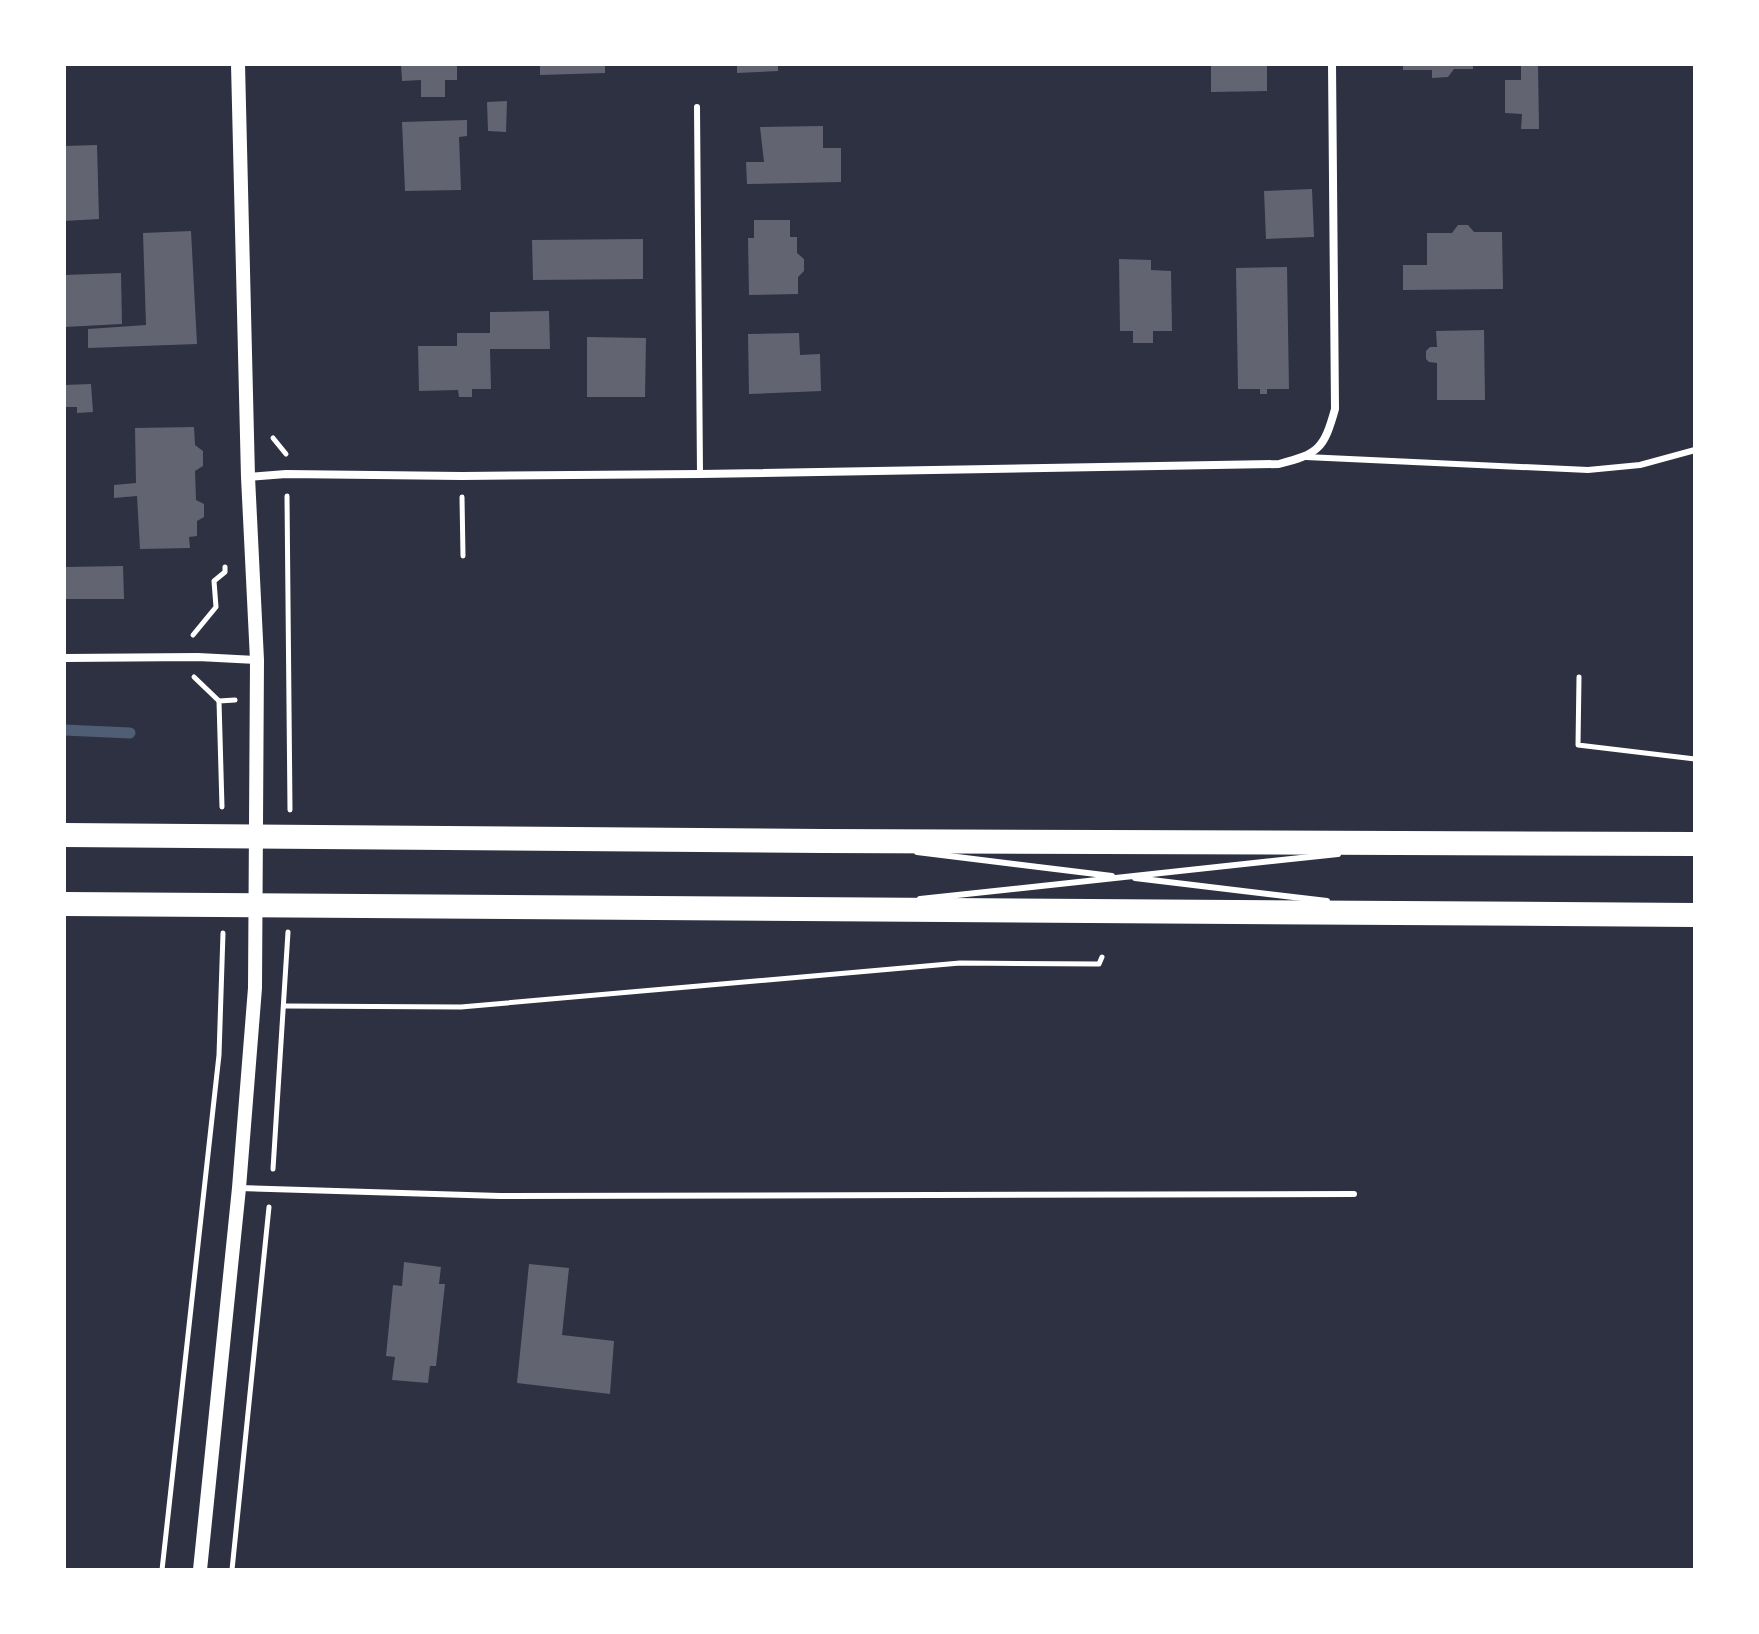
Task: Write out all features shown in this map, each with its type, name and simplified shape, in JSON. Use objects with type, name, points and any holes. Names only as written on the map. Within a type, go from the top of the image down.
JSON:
[{"type":"highway","points":[[64,835],[1695,844]]},
{"type":"highway","points":[[64,904],[1695,915]]},
{"type":"street","points":[[200,1570],[239,1188],[255,988],[257,660],[248,477],[238,64]]},
{"type":"street","points":[[248,477],[286,474],[700,474],[1279,464],[1306,457],[1328,435],[1335,409],[1332,64]]},
{"type":"street","points":[[64,658],[257,660]]},
{"type":"lane","points":[[697,107],[700,474]]},
{"type":"lane","points":[[1306,457],[1588,470],[1640,465],[1695,450]]},
{"type":"lane","points":[[823,841],[1437,914]]},
{"type":"lane","points":[[1362,852],[1442,843]]},
{"type":"lane","points":[[912,899],[1346,853]]},
{"type":"lane","points":[[821,909],[896,901]]},
{"type":"lane","points":[[239,1188],[500,1196],[1354,1194]]},
{"type":"path","points":[[286,474],[288,696]]},
{"type":"path","points":[[462,476],[463,556]]},
{"type":"path","points":[[222,823],[219,701],[194,678],[192,657],[193,634],[216,607],[214,581],[225,572],[226,560]]},
{"type":"path","points":[[1579,677],[1578,745],[1695,759]]},
{"type":"path","points":[[219,701],[257,698]]},
{"type":"path","points":[[162,1570],[219,1055],[223,933]]},
{"type":"path","points":[[285,1006],[461,1007],[960,963],[1099,964],[1102,957]]},
{"type":"building","points":[[401,64],[457,64],[457,80],[445,80],[445,97],[421,97],[421,80],[402,81]]},
{"type":"building","points":[[540,64],[605,64],[605,73],[540,75]]},
{"type":"building","points":[[737,64],[778,64],[778,71],[737,73]]},
{"type":"building","points":[[1211,64],[1267,64],[1267,91],[1211,92]]},
{"type":"building","points":[[1403,64],[1473,64],[1473,69],[1454,69],[1448,77],[1432,78],[1432,70],[1403,70]]},
{"type":"building","points":[[1538,64],[1539,129],[1521,129],[1522,114],[1505,113],[1505,80],[1521,80],[1521,65]]},
{"type":"building","points":[[507,101],[506,132],[488,131],[487,102]]},
{"type":"building","points":[[467,120],[467,136],[459,137],[461,190],[405,191],[402,122]]},
{"type":"building","points":[[823,126],[823,148],[841,148],[841,182],[747,184],[746,162],[764,162],[760,127]]},
{"type":"building","points":[[97,145],[99,219],[64,221],[64,146]]},
{"type":"building","points":[[1312,189],[1314,237],[1266,239],[1264,191]]},
{"type":"building","points":[[754,220],[790,220],[790,237],[797,237],[797,253],[804,259],[804,271],[798,277],[798,294],[749,295],[748,238],[754,238]]},
{"type":"building","points":[[1458,225],[1468,225],[1474,232],[1502,232],[1503,289],[1403,290],[1403,265],[1427,265],[1427,233],[1452,233]]},
{"type":"building","points":[[191,231],[197,344],[88,348],[88,329],[146,325],[143,233]]},
{"type":"building","points":[[643,239],[643,279],[533,280],[532,240]]},
{"type":"building","points":[[1119,259],[1151,260],[1151,270],[1171,271],[1172,331],[1153,331],[1153,343],[1133,343],[1133,331],[1120,331]]},
{"type":"building","points":[[1287,267],[1289,389],[1267,389],[1267,394],[1260,394],[1260,389],[1238,389],[1236,268]]},
{"type":"building","points":[[121,273],[122,324],[64,327],[64,275]]},
{"type":"building","points":[[549,311],[550,349],[490,349],[491,389],[472,389],[472,397],[459,397],[458,390],[419,391],[418,346],[457,346],[457,333],[490,333],[490,312]]},
{"type":"building","points":[[1484,330],[1485,400],[1437,400],[1437,363],[1426,359],[1426,351],[1437,347],[1436,331]]},
{"type":"building","points":[[799,333],[800,355],[820,354],[821,391],[749,394],[748,334]]},
{"type":"building","points":[[587,337],[646,338],[645,397],[587,397]]},
{"type":"building","points":[[91,384],[93,412],[77,413],[77,407],[64,407],[64,385]]},
{"type":"building","points":[[194,427],[195,445],[203,451],[203,466],[195,471],[196,500],[204,504],[204,517],[197,521],[197,536],[189,537],[190,548],[140,549],[137,496],[114,498],[114,485],[136,483],[135,428]]},
{"type":"building","points":[[123,566],[124,599],[64,599],[64,567]]},
{"type":"building","points":[[404,1262],[441,1267],[439,1284],[445,1284],[436,1366],[430,1366],[428,1383],[392,1380],[395,1357],[386,1356],[393,1285],[402,1286]]},
{"type":"building","points":[[529,1264],[569,1268],[562,1335],[614,1341],[610,1394],[517,1383]]},
{"type":"waterway","points":[[64,730],[130,733]]}]
